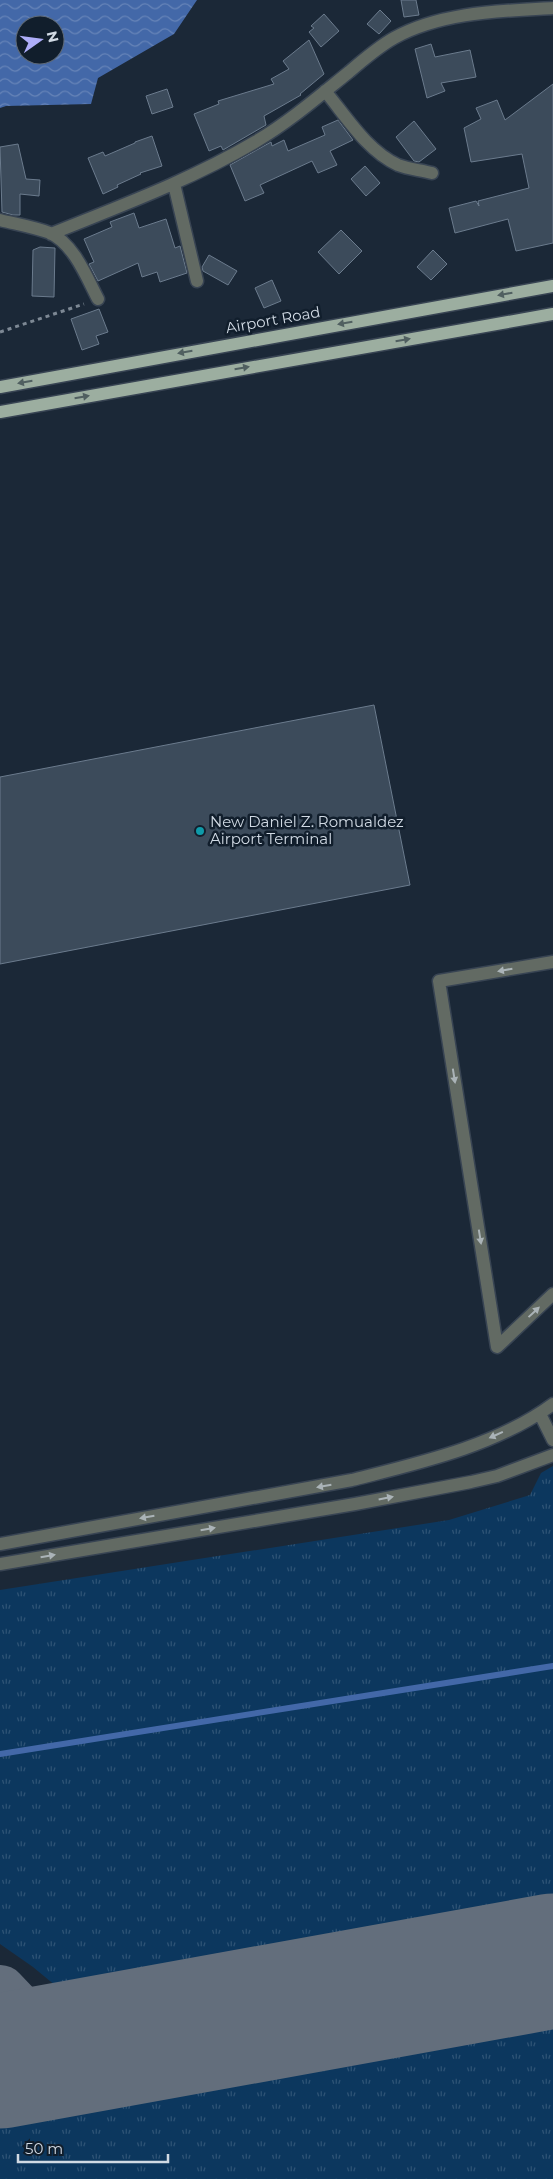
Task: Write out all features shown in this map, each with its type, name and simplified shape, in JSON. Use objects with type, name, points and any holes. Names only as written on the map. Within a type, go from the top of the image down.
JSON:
[{"type":"main road","name":"Airport Road","points":[[0,386],[553,286]]},
{"type":"main road","points":[[0,412],[553,314]]},
{"type":"street","points":[[51,234],[174,184],[215,165],[256,142],[292,119],[374,52],[394,38],[419,26],[474,15],[553,7],[552,0]]},
{"type":"street","points":[[325,91],[361,136],[380,153],[398,165],[432,173]]},
{"type":"street","points":[[174,184],[197,281]]},
{"type":"street","points":[[0,220],[51,234],[67,247],[98,299]]},
{"type":"street","points":[[553,962],[439,982],[497,1347],[553,1294]]},
{"type":"street","points":[[0,1544],[352,1480],[408,1466],[458,1450],[496,1435],[540,1414],[553,1404]]},
{"type":"street","points":[[540,1414],[553,1440]]},
{"type":"street","points":[[0,1564],[355,1504],[497,1476],[523,1468],[553,1455]]},
{"type":"street","points":[[352,1480],[355,1504]]},
{"type":"path","points":[[0,332],[98,299]]},
{"type":"green space","points":[[553,1466],[553,1902],[56,1986],[0,1944],[0,1590],[449,1520],[530,1495],[541,1473]]},
{"type":"green space","points":[[553,2028],[553,2179],[0,2179],[0,2127]]},
{"type":"water","points":[[0,0],[197,0],[174,34],[98,78],[91,104],[6,106],[0,108]]},
{"type":"building","points":[[401,0],[416,0],[419,15],[404,17]]},
{"type":"building","points":[[380,10],[391,21],[379,34],[367,24]]},
{"type":"building","points":[[324,14],[339,31],[321,47],[309,32],[314,28],[311,26]]},
{"type":"building","points":[[309,40],[324,74],[301,95],[264,116],[266,125],[223,150],[221,146],[209,151],[194,114],[219,104],[218,101],[274,84],[271,79],[289,69],[283,61]]},
{"type":"building","points":[[431,44],[435,57],[470,50],[476,77],[441,83],[445,91],[427,98],[415,49]]},
{"type":"building","points":[[553,84],[553,243],[516,251],[508,219],[455,233],[449,208],[476,201],[479,206],[478,201],[529,188],[522,154],[471,162],[464,128],[481,119],[476,108],[497,100],[505,120]]},
{"type":"building","points":[[167,89],[173,107],[152,114],[146,96]]},
{"type":"building","points":[[338,120],[353,140],[330,151],[337,165],[318,173],[312,161],[260,185],[264,193],[245,201],[230,165],[271,142],[272,146],[284,140],[288,151],[325,135],[322,127]]},
{"type":"building","points":[[414,121],[436,149],[419,162],[414,161],[396,137]]},
{"type":"building","points":[[152,136],[162,166],[140,173],[103,194],[88,158],[103,152],[105,156]]},
{"type":"building","points":[[18,144],[26,179],[40,180],[39,196],[20,194],[20,215],[13,215],[2,212],[0,147]]},
{"type":"building","points":[[365,166],[380,183],[366,196],[351,179]]},
{"type":"building","points":[[134,213],[139,228],[166,219],[175,248],[180,246],[187,273],[160,282],[157,272],[142,277],[138,263],[98,281],[89,264],[94,262],[84,239],[112,227],[110,222]]},
{"type":"building","points":[[341,230],[362,251],[339,274],[318,252]]},
{"type":"building","points":[[40,247],[55,248],[54,297],[32,296],[33,250]]},
{"type":"building","points":[[433,250],[447,264],[431,280],[417,267]]},
{"type":"building","points":[[209,255],[237,271],[228,285],[203,271],[202,267]]},
{"type":"building","points":[[272,280],[281,301],[264,308],[255,288]]},
{"type":"building","points":[[99,309],[108,332],[96,336],[99,344],[82,350],[71,319]]},
{"type":"building","name":"New Daniel Z. Romualdez Airport Terminal","points":[[374,705],[410,885],[0,964],[0,777]]},
{"type":"waterway","points":[[0,1754],[553,1666]]},
{"type":"taxiway","points":[[0,1992],[38,2032],[72,2048]]},
{"type":"runway","points":[[0,2061],[553,1961]]},
{"type":"place","name":"New Daniel Z. Romualdez Airport Terminal","points":[[200,831]]}]
